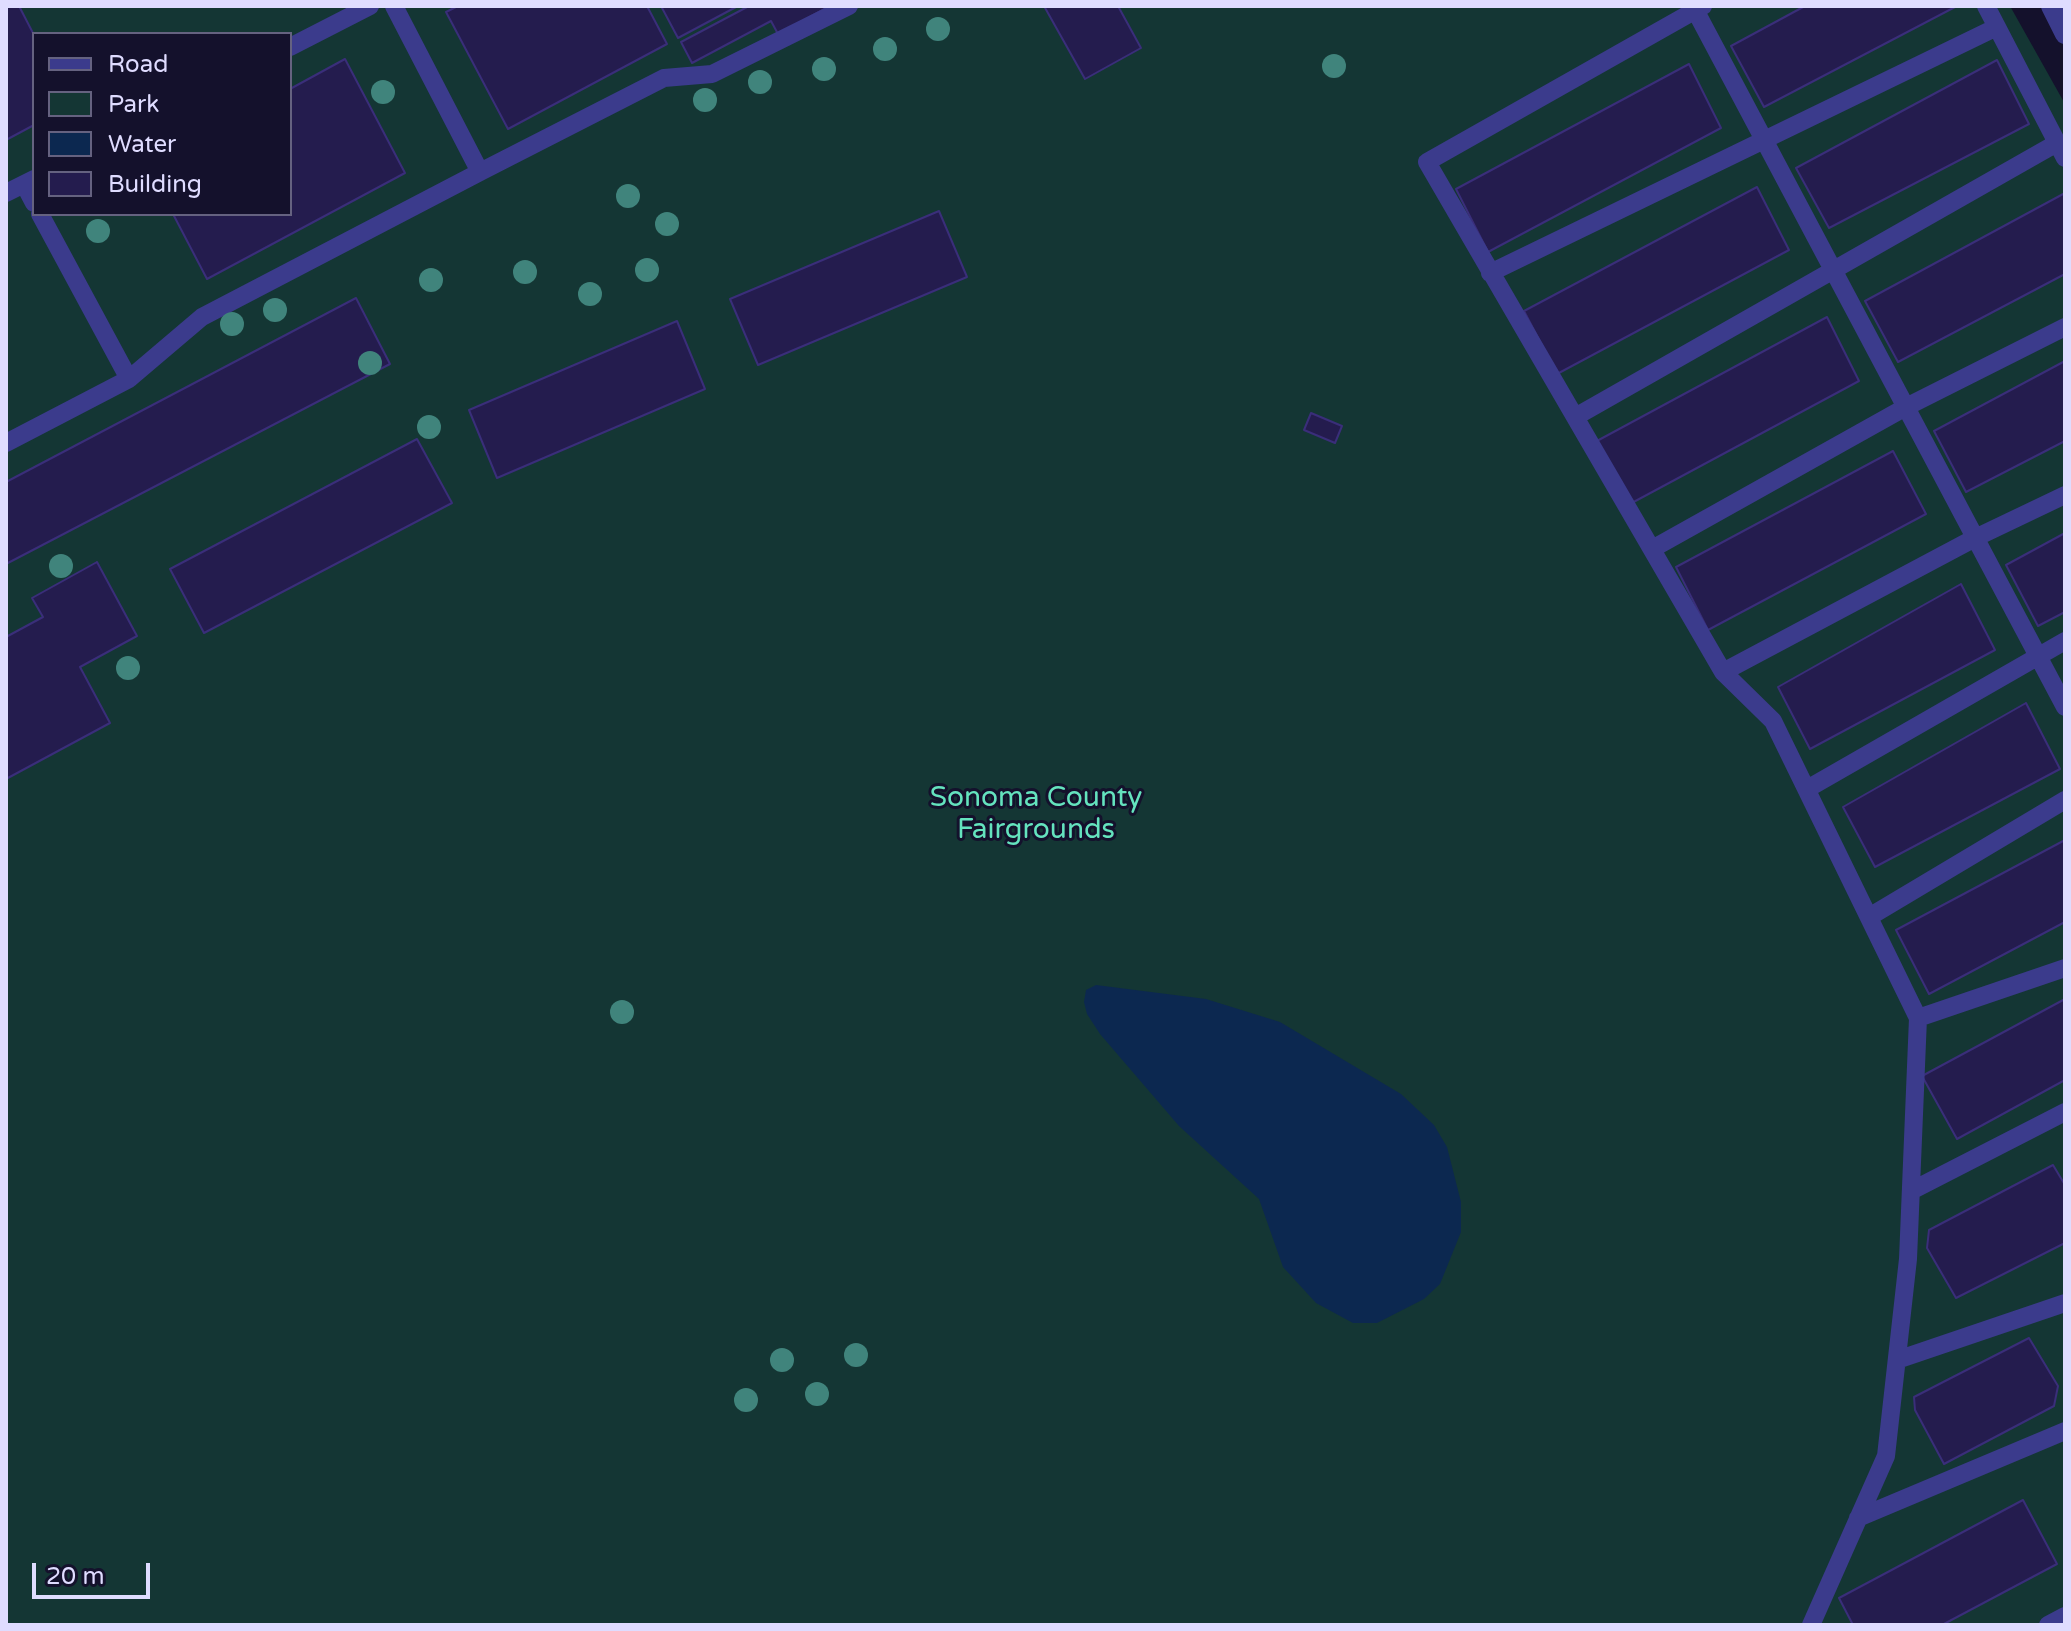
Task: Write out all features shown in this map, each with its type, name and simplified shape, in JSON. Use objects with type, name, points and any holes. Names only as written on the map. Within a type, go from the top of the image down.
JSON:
[{"type":"street","points":[[2051,6],[2065,34]]},
{"type":"lane","points":[[292,46],[370,6]]},
{"type":"lane","points":[[394,6],[480,172]]},
{"type":"lane","points":[[6,443],[129,379],[202,317],[480,172],[664,78],[712,74],[849,6]]},
{"type":"lane","points":[[1575,417],[1833,271],[2061,151],[1986,6]]},
{"type":"lane","points":[[1811,1625],[1886,1456],[1911,1191],[1918,1018],[1773,721],[1723,672],[1427,162],[1697,7],[1763,139],[2065,707]]},
{"type":"lane","points":[[1490,273],[1997,27]]},
{"type":"lane","points":[[6,193],[29,181]]},
{"type":"lane","points":[[41,216],[129,379]]},
{"type":"lane","points":[[1652,549],[1906,407],[2065,327]]},
{"type":"lane","points":[[1723,672],[1975,538],[2065,495]]},
{"type":"lane","points":[[1807,789],[2065,641]]},
{"type":"lane","points":[[1869,917],[2065,800]]},
{"type":"lane","points":[[1918,1018],[2065,968]]},
{"type":"lane","points":[[1911,1191],[2065,1112]]},
{"type":"lane","points":[[1897,1360],[2065,1303]]},
{"type":"lane","points":[[1858,1518],[2065,1431]]},
{"type":"lane","points":[[2048,1625],[2065,1616]]},
{"type":"green space","name":"Sonoma County Fairgrounds","points":[[6,6],[2010,6],[2065,104],[2065,1625],[6,1625]]},
{"type":"water","points":[[1096,985],[1206,999],[1280,1022],[1401,1094],[1434,1125],[1447,1147],[1461,1202],[1461,1232],[1440,1284],[1424,1299],[1377,1323],[1353,1323],[1316,1303],[1283,1267],[1259,1199],[1179,1126],[1100,1034],[1087,1014],[1084,1002],[1086,990]]},
{"type":"building","points":[[6,6],[19,6],[32,32],[32,126],[6,140]]},
{"type":"building","points":[[458,6],[647,6],[667,44],[508,129],[446,12]]},
{"type":"building","points":[[661,6],[738,6],[678,38]]},
{"type":"building","points":[[749,6],[830,6],[778,34],[771,21],[692,63],[681,42]]},
{"type":"building","points":[[1044,6],[1118,6],[1141,48],[1085,79]]},
{"type":"building","points":[[1805,6],[1957,6],[1764,107],[1731,46]]},
{"type":"building","points":[[345,59],[405,173],[207,279],[174,216],[292,216],[292,88]]},
{"type":"building","points":[[1997,60],[2029,124],[1829,228],[1796,168]]},
{"type":"building","points":[[1689,64],[1721,128],[1488,252],[1456,189]]},
{"type":"building","points":[[1757,187],[1789,250],[1557,374],[1524,311]]},
{"type":"building","points":[[2065,193],[2065,274],[1898,362],[1865,301]]},
{"type":"building","points":[[939,211],[967,277],[758,365],[730,299]]},
{"type":"building","points":[[356,298],[390,364],[6,564],[6,482]]},
{"type":"building","points":[[1827,317],[1859,381],[1628,505],[1595,442]]},
{"type":"building","points":[[677,321],[705,389],[497,478],[469,410]]},
{"type":"building","points":[[2065,361],[2065,441],[1966,492],[1934,431]]},
{"type":"building","points":[[1311,413],[1342,426],[1335,443],[1304,430]]},
{"type":"building","points":[[417,439],[452,503],[204,633],[170,569]]},
{"type":"building","points":[[1893,451],[1926,514],[1708,630],[1676,567]]},
{"type":"building","points":[[2065,533],[2065,612],[2038,626],[2006,565]]},
{"type":"building","points":[[97,562],[137,636],[80,667],[110,723],[6,779],[6,637],[43,617],[32,598]]},
{"type":"building","points":[[1961,584],[1995,650],[1810,749],[1778,687]]},
{"type":"building","points":[[2026,703],[2060,769],[1875,867],[1843,807]]},
{"type":"building","points":[[2065,840],[2065,922],[1929,994],[1896,930]]},
{"type":"building","points":[[2065,999],[2065,1080],[1957,1139],[1922,1076]]},
{"type":"building","points":[[2053,1165],[2065,1185],[2065,1243],[1956,1298],[1927,1248],[1929,1230]]},
{"type":"building","points":[[2029,1338],[2058,1386],[2054,1406],[1944,1464],[1915,1410],[1914,1397]]},
{"type":"building","points":[[2023,1500],[2057,1564],[1942,1625],[1853,1625],[1839,1598]]}]
